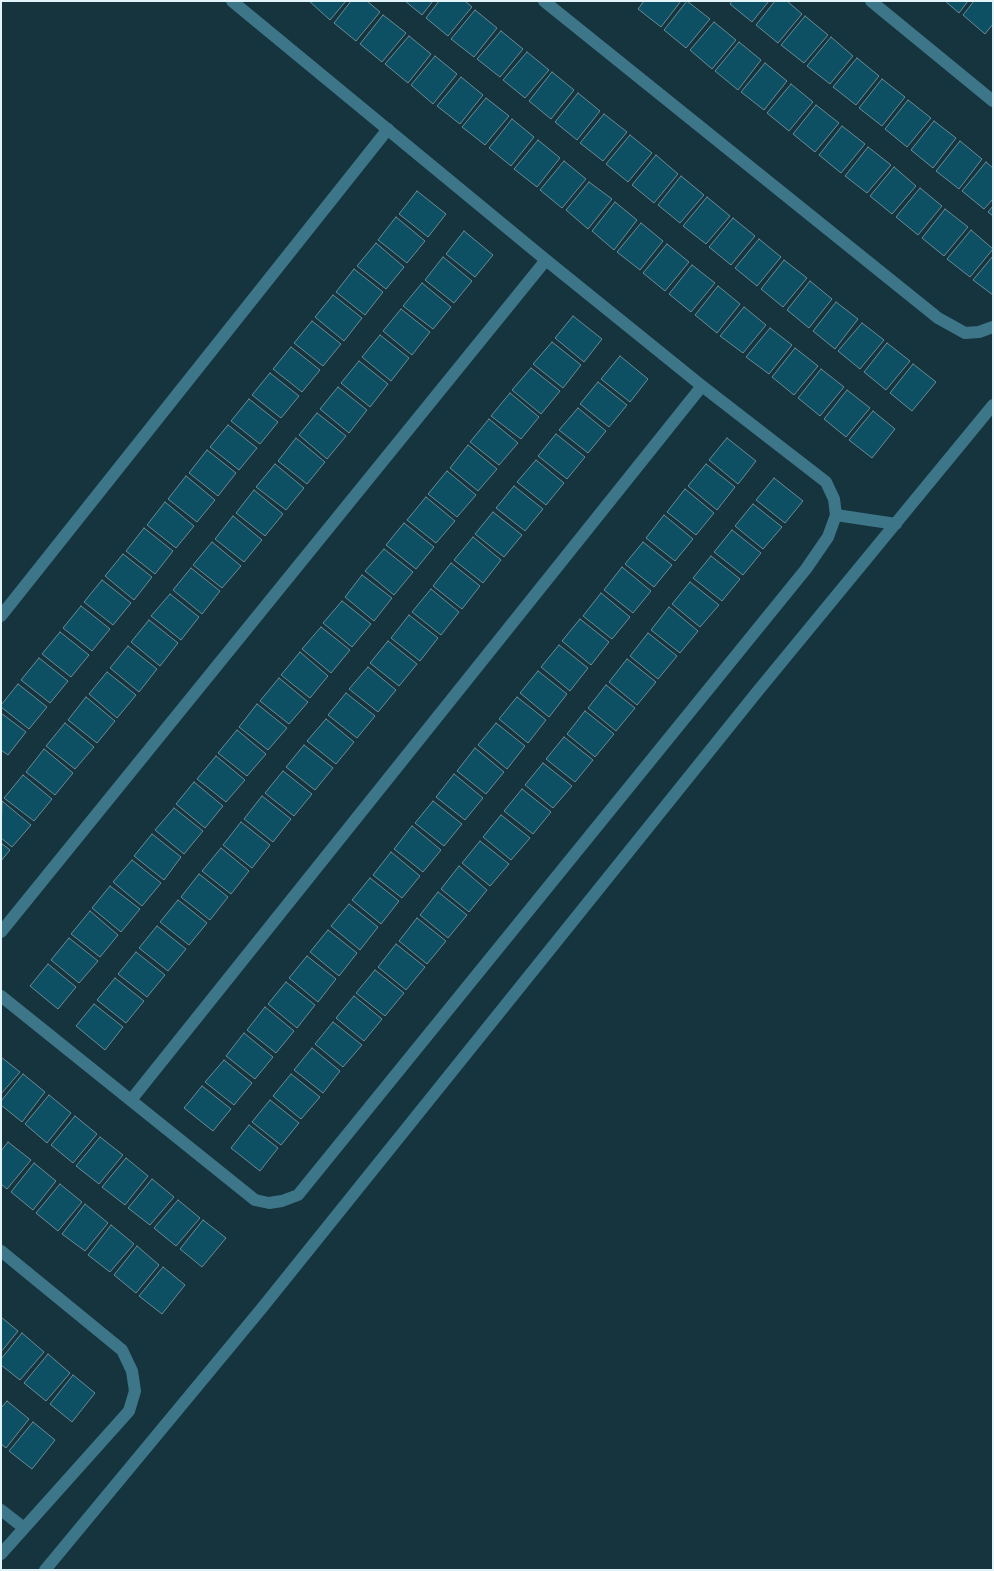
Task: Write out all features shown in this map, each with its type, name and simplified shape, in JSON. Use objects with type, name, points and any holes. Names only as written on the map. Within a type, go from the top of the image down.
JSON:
[{"type":"street","points":[[1,996],[255,1200],[269,1203],[282,1201],[298,1195],[806,569],[828,538],[836,515],[834,499],[826,482],[702,386],[546,260],[232,1]]},
{"type":"street","points":[[544,1],[938,318],[965,333],[979,332],[993,327]]},
{"type":"street","points":[[871,1],[993,101]]},
{"type":"street","points":[[1,616],[388,129]]},
{"type":"street","points":[[1,932],[546,260]]},
{"type":"street","points":[[131,1100],[702,386]]},
{"type":"street","points":[[45,1570],[262,1308],[738,716],[993,405]]},
{"type":"street","points":[[836,515],[896,524]]},
{"type":"street","points":[[1,1251],[122,1350],[132,1371],[135,1390],[129,1411],[1,1554]]},
{"type":"street","points":[[1,1510],[24,1528]]},
{"type":"building","points":[[309,1],[346,1],[330,20]]},
{"type":"building","points":[[351,1],[367,1],[380,12],[356,41],[334,23]]},
{"type":"building","points":[[405,1],[433,1],[422,15]]},
{"type":"building","points":[[439,1],[465,1],[472,7],[448,36],[426,18]]},
{"type":"building","points":[[644,1],[681,1],[661,27],[638,9]]},
{"type":"building","points":[[687,1],[710,19],[686,48],[664,30]]},
{"type":"building","points":[[732,1],[769,1],[752,22],[730,4]]},
{"type":"building","points":[[775,1],[787,1],[802,14],[778,43],[756,25]]},
{"type":"building","points":[[945,1],[968,1],[959,13]]},
{"type":"building","points":[[974,1],[993,1],[993,24],[985,34],[963,15]]},
{"type":"building","points":[[475,10],[497,28],[474,57],[451,39]]},
{"type":"building","points":[[383,15],[406,33],[382,62],[360,44]]},
{"type":"building","points":[[805,16],[828,35],[804,63],[781,45]]},
{"type":"building","points":[[714,22],[736,40],[712,69],[690,50]]},
{"type":"building","points":[[501,31],[523,49],[500,77],[477,59]]},
{"type":"building","points":[[409,36],[431,54],[408,83],[385,64]]},
{"type":"building","points":[[831,37],[853,56],[830,84],[807,66]]},
{"type":"building","points":[[739,42],[761,60],[738,90],[715,71]]},
{"type":"building","points":[[527,52],[549,70],[525,98],[503,80]]},
{"type":"building","points":[[435,56],[457,74],[433,104],[411,85]]},
{"type":"building","points":[[857,58],[879,76],[856,105],[833,87]]},
{"type":"building","points":[[765,63],[787,81],[764,110],[741,92]]},
{"type":"building","points":[[552,72],[574,90],[551,119],[529,101]]},
{"type":"building","points":[[461,77],[483,95],[460,124],[437,106]]},
{"type":"building","points":[[882,79],[905,97],[882,126],[859,108]]},
{"type":"building","points":[[791,84],[813,102],[789,131],[767,113]]},
{"type":"building","points":[[578,93],[600,111],[577,140],[555,122]]},
{"type":"building","points":[[486,98],[509,116],[485,145],[462,127]]},
{"type":"building","points":[[908,100],[931,118],[907,147],[885,129]]},
{"type":"building","points":[[816,105],[839,123],[815,152],[793,134]]},
{"type":"building","points":[[604,114],[627,132],[603,161],[580,143]]},
{"type":"building","points":[[512,119],[534,137],[511,166],[489,148]]},
{"type":"building","points":[[934,121],[956,138],[933,168],[911,150]]},
{"type":"building","points":[[842,126],[865,144],[841,173],[819,155]]},
{"type":"building","points":[[630,135],[652,153],[628,182],[606,164]]},
{"type":"building","points":[[538,140],[560,158],[537,187],[514,169]]},
{"type":"building","points":[[960,141],[982,159],[959,189],[936,171]]},
{"type":"building","points":[[868,147],[891,165],[867,193],[845,176]]},
{"type":"building","points":[[656,155],[678,174],[654,203],[632,185]]},
{"type":"building","points":[[564,161],[586,179],[562,208],[540,190]]},
{"type":"building","points":[[986,162],[993,168],[993,199],[984,209],[962,191]]},
{"type":"building","points":[[894,167],[916,186],[892,214],[870,196]]},
{"type":"building","points":[[681,176],[704,195],[680,223],[658,205]]},
{"type":"building","points":[[589,182],[612,199],[588,229],[566,210]]},
{"type":"building","points":[[920,188],[942,206],[918,235],[896,217]]},
{"type":"building","points":[[417,191],[446,214],[428,237],[399,214]]},
{"type":"building","points":[[707,197],[730,216],[706,244],[683,226]]},
{"type":"building","points":[[615,202],[637,220],[614,250],[592,231]]},
{"type":"building","points":[[993,206],[993,216],[988,212]]},
{"type":"building","points":[[945,209],[968,227],[944,256],[922,238]]},
{"type":"building","points":[[396,217],[425,241],[407,263],[378,240]]},
{"type":"building","points":[[733,218],[755,236],[731,265],[709,247]]},
{"type":"building","points":[[641,223],[663,241],[640,270],[617,252]]},
{"type":"building","points":[[971,230],[993,249],[970,277],[947,259]]},
{"type":"building","points":[[464,231],[493,255],[475,277],[446,254]]},
{"type":"building","points":[[759,239],[781,257],[757,286],[735,268]]},
{"type":"building","points":[[376,243],[404,267],[386,289],[357,266]]},
{"type":"building","points":[[667,244],[689,262],[665,291],[643,273]]},
{"type":"building","points":[[993,256],[993,295],[973,280]]},
{"type":"building","points":[[443,257],[472,281],[454,303],[425,280]]},
{"type":"building","points":[[784,260],[807,278],[783,307],[761,289]]},
{"type":"building","points":[[692,265],[715,283],[691,312],[669,294]]},
{"type":"building","points":[[354,269],[383,292],[365,315],[336,292]]},
{"type":"building","points":[[810,281],[832,299],[809,328],[787,310]]},
{"type":"building","points":[[422,283],[451,307],[433,329],[403,306]]},
{"type":"building","points":[[718,286],[740,304],[717,333],[695,315]]},
{"type":"building","points":[[333,295],[362,318],[344,341],[315,317]]},
{"type":"building","points":[[836,302],[858,319],[835,349],[813,331]]},
{"type":"building","points":[[744,307],[766,325],[743,353],[720,336]]},
{"type":"building","points":[[401,309],[430,332],[412,355],[383,331]]},
{"type":"building","points":[[573,316],[602,339],[584,362],[555,338]]},
{"type":"building","points":[[312,321],[341,344],[323,366],[294,343]]},
{"type":"building","points":[[862,323],[884,340],[860,369],[838,351]]},
{"type":"building","points":[[770,328],[792,345],[769,374],[746,357]]},
{"type":"building","points":[[380,335],[409,358],[391,381],[362,357]]},
{"type":"building","points":[[552,342],[581,365],[563,388],[533,364]]},
{"type":"building","points":[[887,343],[910,361],[886,390],[864,372]]},
{"type":"building","points":[[291,347],[320,370],[302,392],[273,369]]},
{"type":"building","points":[[795,348],[818,366],[794,395],[772,377]]},
{"type":"building","points":[[620,356],[648,379],[630,402],[601,379]]},
{"type":"building","points":[[359,361],[388,384],[370,407],[341,383]]},
{"type":"building","points":[[913,364],[936,382],[912,411],[890,393]]},
{"type":"building","points":[[531,368],[560,391],[541,414],[512,390]]},
{"type":"building","points":[[821,369],[844,387],[820,416],[798,398]]},
{"type":"building","points":[[270,373],[299,396],[281,418],[252,395]]},
{"type":"building","points":[[598,382],[627,405],[609,427],[580,404]]},
{"type":"building","points":[[338,387],[367,410],[349,433],[320,409]]},
{"type":"building","points":[[847,390],[870,408],[846,437],[824,419]]},
{"type":"building","points":[[510,393],[539,417],[521,439],[491,416]]},
{"type":"building","points":[[249,399],[278,422],[260,444],[231,421]]},
{"type":"building","points":[[578,408],[606,431],[588,453],[559,430]]},
{"type":"building","points":[[873,411],[895,429],[872,458],[849,440]]},
{"type":"building","points":[[317,413],[346,436],[327,459],[299,435]]},
{"type":"building","points":[[489,419],[518,443],[499,465],[470,442]]},
{"type":"building","points":[[228,425],[257,448],[239,470],[210,447]]},
{"type":"building","points":[[556,434],[585,457],[567,479],[538,456]]},
{"type":"building","points":[[296,438],[325,462],[307,484],[278,461]]},
{"type":"building","points":[[727,438],[756,461],[738,484],[709,460]]},
{"type":"building","points":[[468,445],[497,469],[478,491],[450,468]]},
{"type":"building","points":[[207,450],[236,473],[218,496],[189,473]]},
{"type":"building","points":[[536,460],[564,483],[546,505],[517,482]]},
{"type":"building","points":[[275,464],[304,488],[286,510],[256,487]]},
{"type":"building","points":[[706,464],[735,487],[717,510],[688,486]]},
{"type":"building","points":[[447,471],[476,495],[457,517],[428,494]]},
{"type":"building","points":[[186,476],[215,500],[197,522],[168,499]]},
{"type":"building","points":[[774,478],[803,501],[785,523],[756,500]]},
{"type":"building","points":[[514,486],[543,509],[525,531],[496,508]]},
{"type":"building","points":[[685,489],[714,513],[696,535],[667,512]]},
{"type":"building","points":[[254,490],[283,514],[265,536],[236,513]]},
{"type":"building","points":[[426,497],[455,521],[436,543],[407,520]]},
{"type":"building","points":[[165,502],[194,526],[176,548],[147,525]]},
{"type":"building","points":[[753,504],[782,527],[763,549],[735,526]]},
{"type":"building","points":[[493,512],[522,535],[504,557],[475,534]]},
{"type":"building","points":[[664,515],[693,539],[675,561],[646,538]]},
{"type":"building","points":[[233,516],[262,540],[244,562],[215,539]]},
{"type":"building","points":[[404,523],[434,547],[416,569],[386,545]]},
{"type":"building","points":[[144,528],[173,551],[155,574],[126,551]]},
{"type":"building","points":[[732,530],[761,553],[743,575],[714,552]]},
{"type":"building","points":[[473,537],[501,560],[483,583],[454,560]]},
{"type":"building","points":[[212,542],[241,566],[222,588],[193,565]]},
{"type":"building","points":[[643,542],[672,565],[654,587],[625,564]]},
{"type":"building","points":[[384,549],[413,572],[394,595],[365,571]]},
{"type":"building","points":[[123,554],[152,577],[134,600],[105,576]]},
{"type":"building","points":[[711,556],[740,579],[722,601],[693,578]]},
{"type":"building","points":[[451,563],[480,586],[462,609],[433,586]]},
{"type":"building","points":[[622,567],[651,591],[633,613],[604,590]]},
{"type":"building","points":[[191,568],[220,591],[202,614],[173,590]]},
{"type":"building","points":[[362,575],[392,598],[374,621],[345,597]]},
{"type":"building","points":[[102,580],[131,603],[113,625],[84,602]]},
{"type":"building","points":[[690,582],[719,605],[700,627],[672,604]]},
{"type":"building","points":[[431,589],[459,612],[441,635],[412,612]]},
{"type":"building","points":[[601,593],[630,617],[612,639],[583,616]]},
{"type":"building","points":[[170,594],[199,617],[181,640],[151,616]]},
{"type":"building","points":[[342,601],[371,624],[352,647],[323,623]]},
{"type":"building","points":[[81,606],[110,629],[92,651],[63,628]]},
{"type":"building","points":[[669,607],[698,631],[680,653],[651,630]]},
{"type":"building","points":[[409,615],[438,638],[420,661],[391,638]]},
{"type":"building","points":[[580,619],[609,642],[591,665],[562,641]]},
{"type":"building","points":[[149,620],[178,643],[160,666],[131,642]]},
{"type":"building","points":[[321,627],[350,650],[331,673],[302,649]]},
{"type":"building","points":[[60,632],[89,655],[71,677],[42,654]]},
{"type":"building","points":[[648,633],[677,656],[658,679],[630,656]]},
{"type":"building","points":[[388,641],[417,664],[399,686],[370,663]]},
{"type":"building","points":[[559,645],[588,668],[570,691],[541,667]]},
{"type":"building","points":[[128,646],[157,669],[139,692],[110,668]]},
{"type":"building","points":[[300,652],[328,676],[310,698],[281,675]]},
{"type":"building","points":[[39,658],[68,681],[50,703],[21,680]]},
{"type":"building","points":[[627,659],[656,682],[637,705],[609,682]]},
{"type":"building","points":[[368,667],[396,690],[378,712],[349,689]]},
{"type":"building","points":[[538,671],[567,694],[549,717],[520,693]]},
{"type":"building","points":[[107,672],[136,695],[117,718],[89,694]]},
{"type":"building","points":[[279,678],[308,702],[289,724],[260,701]]},
{"type":"building","points":[[18,684],[47,707],[29,729],[1,707]]},
{"type":"building","points":[[606,685],[635,708],[616,731],[588,708]]},
{"type":"building","points":[[346,693],[375,716],[357,738],[328,715]]},
{"type":"building","points":[[86,697],[115,721],[97,743],[68,720]]},
{"type":"building","points":[[517,697],[546,720],[528,743],[499,719]]},
{"type":"building","points":[[257,704],[287,728],[268,750],[239,727]]},
{"type":"building","points":[[585,711],[614,734],[595,757],[567,734]]},
{"type":"building","points":[[1,713],[26,732],[8,755],[1,750]]},
{"type":"building","points":[[326,719],[354,742],[336,764],[307,741]]},
{"type":"building","points":[[65,723],[94,747],[75,769],[46,746]]},
{"type":"building","points":[[496,723],[525,746],[507,769],[478,745]]},
{"type":"building","points":[[237,730],[266,754],[247,776],[218,753]]},
{"type":"building","points":[[564,737],[593,760],[575,782],[546,759]]},
{"type":"building","points":[[304,745],[333,768],[315,790],[286,767]]},
{"type":"building","points":[[475,748],[504,772],[486,794],[457,771]]},
{"type":"building","points":[[44,749],[73,773],[55,795],[26,772]]},
{"type":"building","points":[[216,756],[245,780],[226,802],[197,779]]},
{"type":"building","points":[[543,763],[572,786],[553,808],[525,785]]},
{"type":"building","points":[[283,771],[312,794],[294,816],[265,793]]},
{"type":"building","points":[[454,774],[483,798],[465,820],[436,797]]},
{"type":"building","points":[[23,775],[52,799],[34,821],[4,798]]},
{"type":"building","points":[[194,782],[223,806],[205,828],[176,804]]},
{"type":"building","points":[[522,789],[551,812],[533,834],[504,811]]},
{"type":"building","points":[[262,796],[291,819],[273,842],[244,819]]},
{"type":"building","points":[[2,801],[31,825],[12,847],[1,838]]},
{"type":"building","points":[[433,801],[462,824],[444,846],[415,823]]},
{"type":"building","points":[[174,808],[203,831],[184,854],[155,830]]},
{"type":"building","points":[[501,815],[530,838],[511,860],[483,837]]},
{"type":"building","points":[[241,822],[270,845],[252,868],[223,845]]},
{"type":"building","points":[[412,826],[441,850],[423,872],[394,849]]},
{"type":"building","points":[[152,834],[181,857],[164,880],[134,856]]},
{"type":"building","points":[[480,841],[509,864],[490,886],[462,863]]},
{"type":"building","points":[[1,843],[10,850],[1,861]]},
{"type":"building","points":[[221,848],[249,871],[231,894],[202,871]]},
{"type":"building","points":[[391,852],[420,876],[402,898],[373,875]]},
{"type":"building","points":[[132,860],[161,883],[142,906],[113,882]]},
{"type":"building","points":[[459,866],[487,890],[469,912],[441,889]]},
{"type":"building","points":[[199,874],[228,897],[210,920],[181,897]]},
{"type":"building","points":[[370,878],[399,901],[381,924],[352,900]]},
{"type":"building","points":[[110,886],[140,909],[121,932],[92,908]]},
{"type":"building","points":[[438,892],[467,915],[448,938],[420,915]]},
{"type":"building","points":[[178,900],[207,923],[189,945],[160,922]]},
{"type":"building","points":[[349,904],[378,927],[360,950],[331,926]]},
{"type":"building","points":[[90,911],[118,935],[100,957],[71,934]]},
{"type":"building","points":[[417,918],[446,941],[427,964],[399,941]]},
{"type":"building","points":[[157,926],[186,949],[168,971],[139,948]]},
{"type":"building","points":[[328,930],[357,953],[339,976],[310,952]]},
{"type":"building","points":[[69,938],[98,961],[79,983],[51,960]]},
{"type":"building","points":[[396,944],[425,967],[406,990],[378,967]]},
{"type":"building","points":[[136,952],[165,975],[147,997],[118,974]]},
{"type":"building","points":[[307,956],[336,979],[318,1002],[289,978]]},
{"type":"building","points":[[48,964],[76,987],[58,1009],[30,986]]},
{"type":"building","points":[[375,970],[404,993],[385,1016],[356,993]]},
{"type":"building","points":[[115,978],[144,1001],[126,1023],[97,1000]]},
{"type":"building","points":[[286,982],[315,1005],[297,1028],[268,1004]]},
{"type":"building","points":[[354,996],[382,1019],[364,1041],[336,1018]]},
{"type":"building","points":[[94,1004],[123,1027],[105,1050],[76,1026]]},
{"type":"building","points":[[265,1007],[294,1031],[276,1053],[247,1030]]},
{"type":"building","points":[[333,1022],[362,1045],[343,1067],[315,1044]]},
{"type":"building","points":[[244,1033],[273,1057],[255,1079],[226,1056]]},
{"type":"building","points":[[312,1048],[340,1071],[323,1093],[294,1070]]},
{"type":"building","points":[[1,1057],[20,1072],[1,1094]]},
{"type":"building","points":[[224,1060],[252,1083],[234,1105],[205,1082]]},
{"type":"building","points":[[23,1074],[45,1092],[22,1122],[1,1105],[1,1101]]},
{"type":"building","points":[[291,1074],[320,1097],[301,1119],[273,1096]]},
{"type":"building","points":[[202,1086],[231,1109],[213,1131],[184,1108]]},
{"type":"building","points":[[49,1095],[71,1113],[47,1143],[25,1124]]},
{"type":"building","points":[[270,1100],[299,1123],[281,1145],[252,1122]]},
{"type":"building","points":[[75,1116],[97,1134],[73,1163],[51,1145]]},
{"type":"building","points":[[249,1125],[278,1148],[260,1171],[231,1148]]},
{"type":"building","points":[[100,1137],[123,1155],[99,1184],[76,1166]]},
{"type":"building","points":[[8,1142],[31,1160],[7,1189],[1,1184],[1,1151]]},
{"type":"building","points":[[126,1158],[148,1176],[125,1205],[102,1187]]},
{"type":"building","points":[[34,1163],[56,1181],[33,1210],[11,1192]]},
{"type":"building","points":[[152,1179],[174,1197],[150,1225],[128,1208]]},
{"type":"building","points":[[60,1184],[82,1202],[58,1231],[36,1213]]},
{"type":"building","points":[[178,1200],[200,1218],[176,1246],[154,1228]]},
{"type":"building","points":[[85,1204],[108,1223],[85,1251],[62,1234]]},
{"type":"building","points":[[203,1220],[226,1238],[202,1267],[180,1249]]},
{"type":"building","points":[[111,1225],[134,1244],[110,1272],[88,1255]]},
{"type":"building","points":[[137,1246],[159,1265],[136,1293],[114,1275]]},
{"type":"building","points":[[163,1267],[185,1285],[162,1314],[139,1296]]},
{"type":"building","points":[[1,1317],[18,1331],[1,1352]]},
{"type":"building","points":[[22,1333],[44,1352],[20,1380],[1,1365],[1,1359]]},
{"type":"building","points":[[48,1354],[70,1373],[46,1401],[24,1383]]},
{"type":"building","points":[[73,1375],[95,1393],[72,1422],[50,1404]]},
{"type":"building","points":[[7,1401],[29,1419],[6,1448],[1,1444],[1,1408]]},
{"type":"building","points":[[33,1422],[55,1440],[32,1469],[9,1451]]}]
